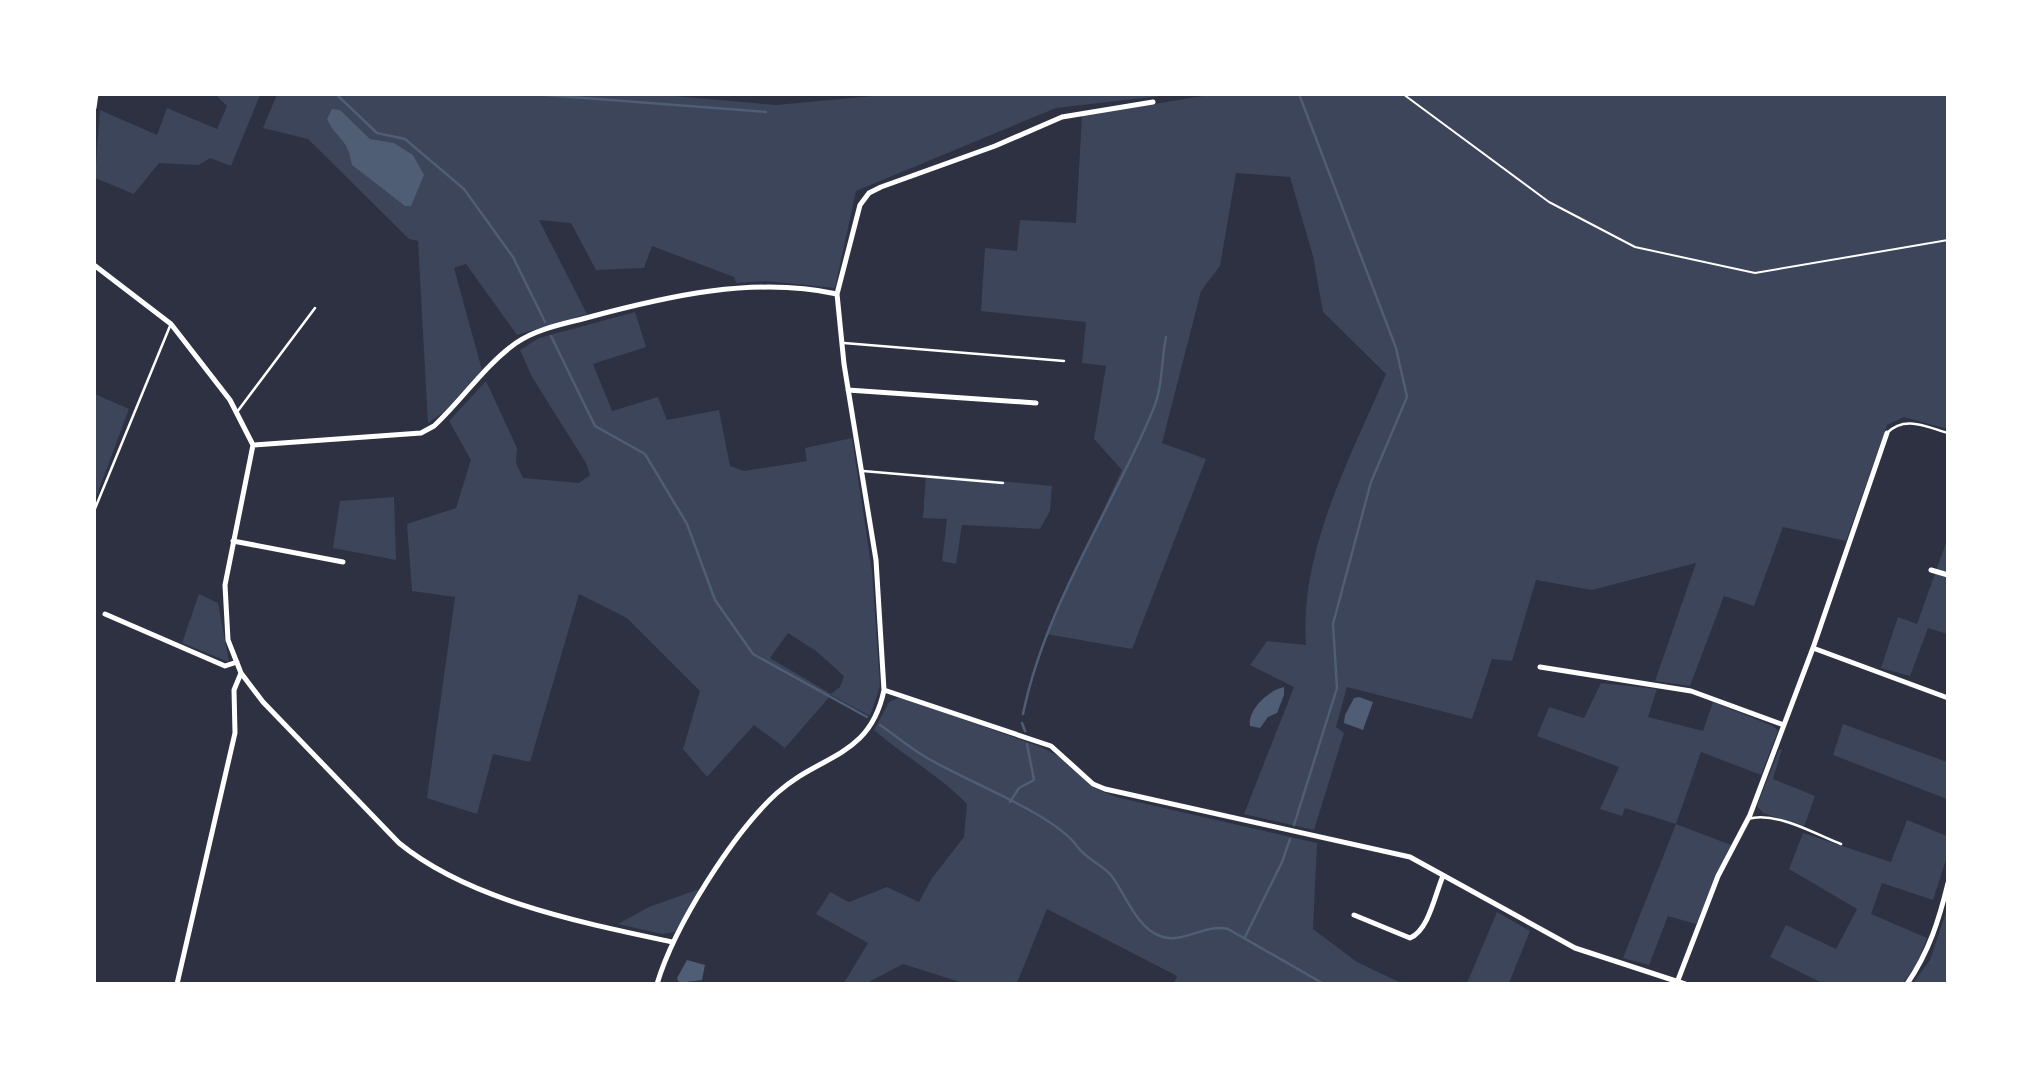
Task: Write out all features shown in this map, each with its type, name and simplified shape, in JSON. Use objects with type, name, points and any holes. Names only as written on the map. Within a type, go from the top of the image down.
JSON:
[{"type":"street","points":[[94,108],[96,94]]},
{"type":"street","points":[[657,984],[672,942],[730,848],[760,810],[778,792],[857,743],[880,708],[884,690],[876,560],[848,390],[837,295],[860,205],[869,193],[1062,117],[1153,102]]},
{"type":"street","points":[[94,265],[171,324],[204,363],[237,412],[253,445],[225,585],[224,613],[228,640],[241,673],[273,712],[399,843],[420,861],[531,907],[576,921],[672,942]]},
{"type":"street","points":[[253,445],[421,433],[434,426],[448,413],[516,343],[554,327],[652,300],[722,290],[780,287],[837,295]]},
{"type":"street","points":[[848,390],[1036,403]]},
{"type":"street","points":[[1678,980],[1718,876],[1748,819],[1784,725],[1887,433]]},
{"type":"street","points":[[233,541],[343,562]]},
{"type":"street","points":[[1931,570],[1948,575]]},
{"type":"street","points":[[105,614],[225,666],[237,662]]},
{"type":"street","points":[[1813,648],[1948,698]]},
{"type":"street","points":[[1541,667],[1690,691],[1784,725]]},
{"type":"street","points":[[177,984],[234,733],[234,690],[241,673]]},
{"type":"street","points":[[884,690],[1051,746],[1093,784],[1105,789],[1410,858],[1575,948],[1685,984]]},
{"type":"street","points":[[1354,915],[1410,938],[1415,936],[1424,923],[1443,876]]},
{"type":"street","points":[[1907,984],[1925,957],[1937,927],[1948,883]]},
{"type":"lane","points":[[237,412],[316,308]]},
{"type":"lane","points":[[94,511],[171,324]]},
{"type":"lane","points":[[842,343],[1064,360]]},
{"type":"lane","points":[[1887,433],[1894,425],[1908,422],[1948,433]]},
{"type":"lane","points":[[862,471],[1003,483]]},
{"type":"lane","points":[[1748,819],[1760,816],[1781,821],[1842,844]]},
{"type":"path","points":[[1403,94],[1549,201],[1635,247],[1755,273],[1948,240]]},
{"type":"shaded area","points":[[277,94],[653,94],[776,105],[894,94],[1169,95],[1056,108],[856,191],[835,288],[766,281],[736,283],[734,277],[652,246],[644,268],[596,270],[571,223],[539,220],[587,314],[517,335],[466,264],[454,268],[482,370],[444,412],[428,423],[418,241],[409,239],[308,139],[263,128]]},
{"type":"shaded area","points":[[1215,94],[1947,95],[1947,429],[1904,417],[1887,425],[1846,541],[1783,527],[1754,606],[1724,596],[1690,686],[1655,681],[1696,563],[1592,590],[1536,580],[1512,661],[1492,659],[1472,719],[1347,687],[1336,727],[1344,733],[1314,830],[1244,814],[1294,687],[1250,665],[1267,641],[1306,645],[1310,575],[1319,540],[1343,472],[1386,374],[1323,312],[1313,256],[1290,177],[1236,173],[1220,266],[1201,291],[1162,443],[1206,459],[1132,649],[1046,634],[1122,470],[1094,439],[1106,366],[1082,363],[1086,322],[981,311],[985,248],[1017,251],[1020,220],[1076,223],[1082,116]]},
{"type":"shaded area","points":[[216,95],[260,95],[231,166],[210,158],[199,165],[159,163],[134,194],[95,178],[100,110],[157,135],[167,108],[217,129],[227,106]]},
{"type":"shaded area","points":[[332,109],[340,110],[370,139],[394,143],[413,155],[424,175],[411,206],[405,206],[352,165],[345,144],[327,119]]},
{"type":"shaded area","points":[[635,312],[646,347],[593,364],[612,411],[658,397],[667,420],[719,410],[730,466],[744,471],[807,461],[805,448],[852,438],[872,571],[880,686],[870,716],[831,695],[785,748],[754,725],[707,777],[683,749],[700,691],[627,618],[579,594],[530,762],[493,754],[477,814],[427,798],[455,597],[412,591],[407,524],[456,508],[471,460],[449,421],[486,381],[517,448],[516,463],[523,478],[579,483],[590,475],[586,463],[532,377],[520,350],[539,338]],"holes":[[[788,633],[816,651],[844,676],[840,687],[831,694],[770,658]]]},
{"type":"shaded area","points":[[95,394],[129,409],[95,500],[94,499]]},
{"type":"shaded area","points":[[926,474],[1052,486],[1050,511],[1040,529],[962,525],[956,564],[942,561],[947,519],[923,518]]},
{"type":"shaded area","points":[[394,497],[396,560],[333,548],[340,501]]},
{"type":"shaded area","points":[[1947,540],[1947,634],[1928,628],[1910,676],[1881,668],[1898,617],[1917,624]]},
{"type":"shaded area","points":[[199,594],[218,603],[229,662],[182,643]]},
{"type":"shaded area","points":[[1601,683],[1657,689],[1648,717],[1703,731],[1713,702],[1773,726],[1778,731],[1761,775],[1701,752],[1676,824],[1625,808],[1622,816],[1600,809],[1619,767],[1537,736],[1549,707],[1584,718]]},
{"type":"shaded area","points":[[1284,687],[1277,713],[1268,717],[1260,728],[1250,726],[1252,714],[1260,702],[1272,692]]},
{"type":"shaded area","points":[[900,697],[1041,747],[1062,758],[1092,787],[1116,797],[1317,843],[1313,929],[1357,962],[1401,983],[1174,983],[1177,976],[1047,909],[1017,983],[963,983],[903,964],[867,983],[844,983],[868,943],[816,914],[830,892],[849,902],[887,887],[919,902],[932,878],[964,837],[967,804],[874,730],[889,702]]},
{"type":"shaded area","points":[[1354,698],[1373,702],[1363,730],[1344,723]]},
{"type":"shaded area","points":[[1843,724],[1947,762],[1947,799],[1833,755]]},
{"type":"shaded area","points":[[1782,749],[1773,779],[1815,796],[1804,827],[1763,813],[1757,806],[1779,750]]},
{"type":"shaded area","points":[[1907,820],[1947,836],[1947,857],[1933,900],[1882,883],[1871,914],[1927,938],[1917,964],[1903,983],[1822,983],[1770,957],[1786,925],[1836,949],[1857,909],[1789,869],[1803,833],[1891,862]]},
{"type":"shaded area","points":[[1676,824],[1731,845],[1696,924],[1668,916],[1649,965],[1623,958]]},
{"type":"shaded area","points":[[702,888],[675,932],[662,934],[618,924],[649,907]]},
{"type":"shaded area","points":[[1947,909],[1947,983],[1913,983],[1930,960]]},
{"type":"shaded area","points":[[1497,912],[1530,931],[1509,983],[1467,983]]},
{"type":"shaded area","points":[[687,960],[705,965],[702,980],[679,983],[677,978]]},
{"type":"waterway","points":[[336,94],[377,133],[405,139],[464,189],[513,257],[545,322]]},
{"type":"waterway","points":[[532,94],[766,112]]},
{"type":"waterway","points":[[1294,825],[1337,688],[1333,624],[1371,482],[1407,397],[1396,348],[1299,94]]},
{"type":"waterway","points":[[551,336],[595,426],[645,454],[687,524],[715,600],[753,654],[867,717]]},
{"type":"waterway","points":[[1023,714],[1033,674],[1063,597],[1153,410],[1160,383],[1166,337]]},
{"type":"waterway","points":[[1022,723],[1025,731]]},
{"type":"waterway","points":[[880,725],[924,756],[1027,809],[1064,833],[1111,875],[1138,918],[1152,932],[1168,938],[1177,938],[1211,929],[1228,929],[1324,984]]},
{"type":"waterway","points":[[1010,802],[1019,788],[1034,780],[1027,744]]},
{"type":"waterway","points":[[1245,937],[1282,862],[1290,839]]}]
